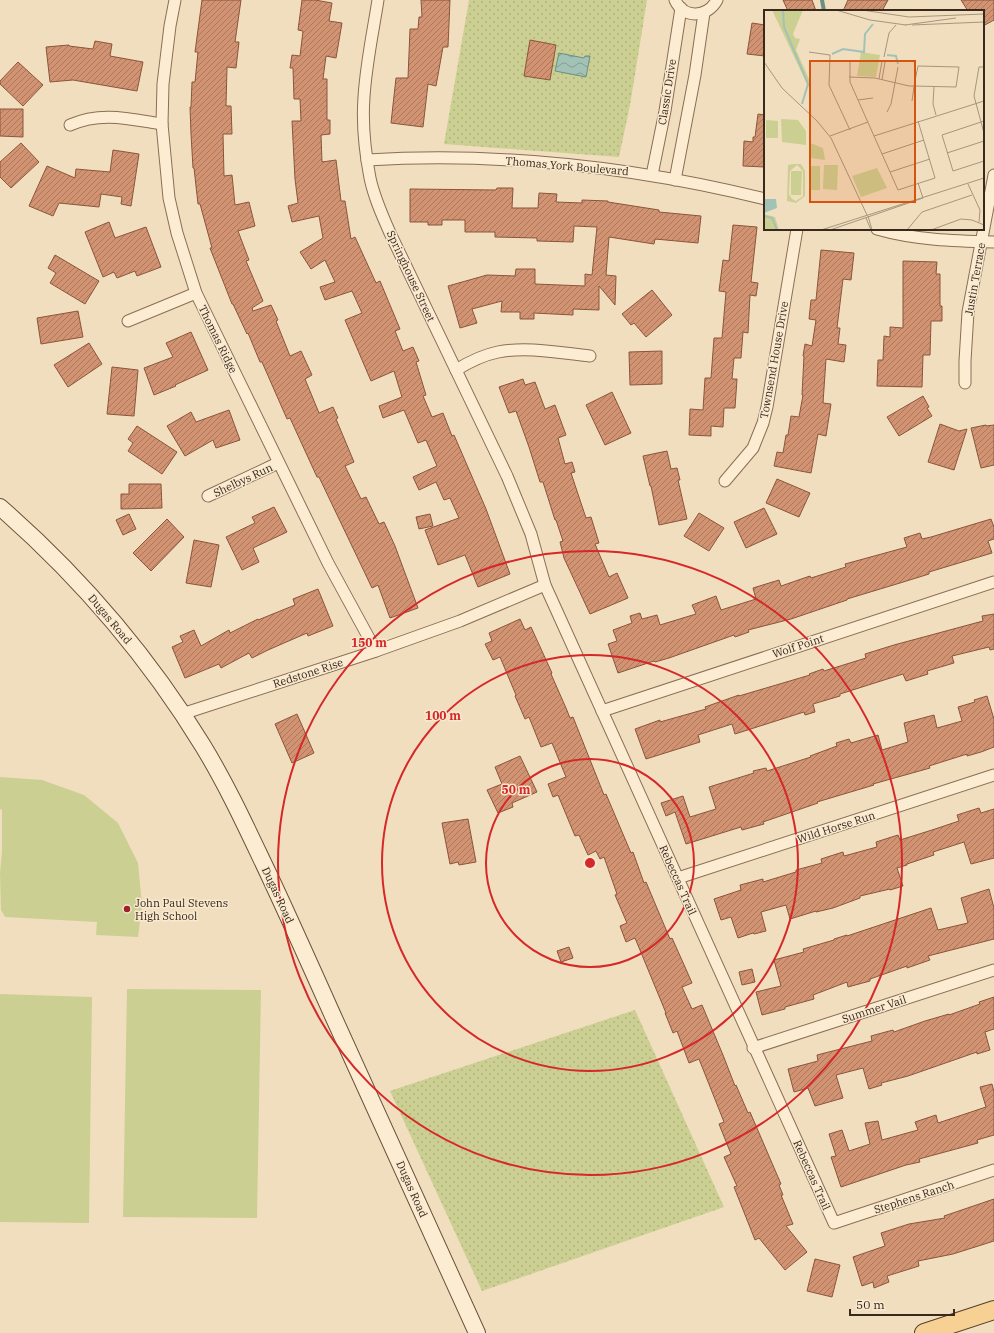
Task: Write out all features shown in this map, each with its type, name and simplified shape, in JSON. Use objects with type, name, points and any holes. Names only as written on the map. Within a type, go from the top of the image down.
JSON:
[{"type":"main road","points":[[924,1333],[994,1310]]},
{"type":"street","name":"Thomas Ridge","points":[[175,0],[170,26],[163,84],[162,124],[169,198],[177,233],[196,293],[278,463],[348,602],[376,651]]},
{"type":"street","name":"Springhouse Street","points":[[378,0],[364,96],[363,125],[370,179],[390,233],[507,476],[531,534]]},
{"type":"street","points":[[704,13],[714,6],[717,0]]},
{"type":"street","name":"Classic Drive","points":[[652,175],[665,111],[678,4],[692,14],[704,13],[695,76],[675,180]]},
{"type":"street","points":[[70,124],[94,118],[112,116],[162,124]]},
{"type":"street","name":"Thomas York Boulevard","points":[[367,160],[420,157],[468,158],[562,164],[652,175],[764,199]]},
{"type":"street","name":"Justin Terrace","points":[[984,226],[994,175]]},
{"type":"street","name":"Townsend House Drive","points":[[725,481],[753,448],[763,423],[769,399],[798,230]]},
{"type":"street","points":[[880,230],[935,240],[994,242]]},
{"type":"street","name":"Justin Terrace","points":[[965,383],[965,354],[968,312],[983,230]]},
{"type":"street","points":[[128,321],[196,293]]},
{"type":"street","points":[[456,370],[472,361],[512,350],[538,350],[590,356]]},
{"type":"street","name":"Shelbys Run","points":[[208,496],[278,463]]},
{"type":"street","name":"Dugas Road","points":[[0,507],[66,568],[99,605],[145,661],[182,714],[213,764],[246,827],[477,1333]]},
{"type":"street","name":"Rebeccas Trail","points":[[531,534],[545,585],[678,878],[753,1048],[834,1223]]},
{"type":"street","name":"Wolf Point","points":[[602,711],[994,582]]},
{"type":"street","name":"Redstone Rise","points":[[182,714],[376,651],[460,621],[545,585]]},
{"type":"street","name":"Wild Horse Run","points":[[678,878],[994,775]]},
{"type":"street","name":"Summer Vail","points":[[753,1048],[994,970]]},
{"type":"street","name":"Stephens Ranch","points":[[834,1223],[994,1170]]},
{"type":"green space","points":[[469,0],[647,0],[630,105],[619,157],[444,144]]},
{"type":"green space","points":[[0,777],[42,780],[84,795],[118,823],[138,863],[142,905],[138,937],[96,935],[97,922],[5,917],[1,910],[0,873],[2,851],[2,810],[0,809]]},
{"type":"green space","points":[[127,989],[261,990],[257,1218],[123,1217]]},
{"type":"green space","points":[[0,994],[92,997],[89,1223],[0,1222]]},
{"type":"green space","points":[[635,1010],[724,1207],[482,1291],[390,1091]]},
{"type":"water","points":[[559,53],[584,58],[585,56],[590,56],[586,77],[555,71]]},
{"type":"building","points":[[202,0],[241,0],[235,42],[239,42],[236,68],[227,67],[226,106],[231,106],[232,134],[223,134],[224,176],[232,175],[235,205],[249,202],[255,226],[238,231],[249,260],[246,261],[263,301],[252,308],[253,311],[271,305],[278,320],[276,321],[290,356],[301,351],[312,375],[305,379],[319,413],[333,407],[338,418],[336,419],[354,462],[345,466],[361,499],[366,497],[379,524],[384,522],[395,546],[418,608],[390,618],[378,585],[372,588],[319,477],[317,477],[290,418],[287,419],[262,362],[260,362],[248,333],[247,334],[232,304],[210,248],[212,248],[200,204],[198,204],[193,168],[190,107],[192,82],[195,82],[198,52],[195,52]]},
{"type":"building","points":[[302,0],[315,0],[332,3],[329,21],[342,23],[336,58],[326,56],[323,79],[327,79],[327,120],[330,120],[330,134],[321,135],[322,162],[336,160],[341,201],[345,201],[351,239],[355,237],[376,283],[380,281],[400,329],[395,331],[403,351],[413,347],[419,361],[416,362],[426,395],[423,396],[432,417],[443,413],[452,436],[454,435],[486,509],[510,574],[478,587],[465,555],[438,565],[425,530],[459,518],[450,498],[444,500],[436,482],[419,490],[413,477],[437,466],[426,440],[418,443],[404,410],[383,418],[379,406],[402,397],[394,371],[371,381],[345,320],[362,313],[352,291],[325,300],[320,287],[335,282],[325,260],[311,269],[300,252],[323,238],[319,216],[292,222],[288,206],[298,203],[295,179],[292,121],[301,121],[300,99],[294,99],[293,68],[290,68],[292,55],[300,56],[303,31],[298,30]]},
{"type":"building","points":[[421,0],[450,0],[448,47],[443,47],[436,86],[428,84],[423,127],[391,123],[396,78],[408,78],[410,29],[418,29],[419,17],[422,17]]},
{"type":"building","points":[[783,0],[812,0],[816,10],[788,10]]},
{"type":"building","points":[[848,0],[888,0],[883,10],[843,10]]},
{"type":"building","points":[[961,0],[994,0],[994,20],[984,25],[984,10],[967,10]]},
{"type":"building","points":[[752,23],[764,25],[764,56],[747,54]]},
{"type":"building","points":[[530,40],[556,45],[550,80],[524,76]]},
{"type":"building","points":[[95,41],[112,44],[110,56],[143,62],[137,91],[73,80],[50,82],[46,47],[69,45],[93,49]]},
{"type":"building","points":[[18,62],[43,85],[23,106],[0,84],[0,81]]},
{"type":"building","points":[[0,109],[23,109],[23,137],[0,136]]},
{"type":"building","points":[[758,114],[764,115],[764,167],[743,166],[744,141],[753,142],[753,137],[755,137]]},
{"type":"building","points":[[21,143],[39,162],[11,188],[0,177],[0,162]]},
{"type":"building","points":[[113,150],[139,154],[131,206],[121,204],[122,197],[101,194],[99,207],[59,203],[53,216],[29,206],[47,166],[75,178],[76,169],[110,172]]},
{"type":"building","points":[[497,188],[513,188],[512,208],[538,208],[539,193],[557,194],[556,202],[582,203],[582,200],[608,201],[659,210],[659,212],[701,216],[698,243],[655,239],[654,244],[609,237],[606,275],[616,276],[615,305],[599,286],[599,310],[573,309],[573,315],[534,313],[534,319],[520,319],[520,312],[501,312],[502,301],[472,309],[477,323],[460,328],[448,286],[487,275],[515,276],[516,269],[535,269],[535,284],[585,286],[585,274],[592,275],[597,227],[574,226],[573,242],[537,241],[537,238],[495,237],[495,232],[465,232],[465,220],[442,220],[442,225],[428,225],[428,222],[410,222],[410,189],[496,190]]},
{"type":"building","points":[[109,222],[115,238],[146,227],[161,267],[137,276],[135,271],[117,278],[114,272],[103,277],[85,232]]},
{"type":"building","points":[[733,225],[757,227],[751,282],[758,283],[756,296],[750,295],[748,333],[743,332],[741,358],[734,358],[732,379],[737,379],[735,408],[724,408],[723,427],[711,426],[711,436],[689,435],[690,409],[703,410],[705,378],[711,378],[714,338],[722,338],[726,292],[719,291],[723,260],[729,261]]},
{"type":"building","points":[[821,250],[854,253],[851,280],[843,279],[837,328],[840,328],[838,344],[846,345],[844,362],[826,359],[823,403],[831,404],[826,436],[818,434],[811,473],[774,466],[777,452],[783,453],[791,416],[799,417],[803,395],[803,356],[805,344],[812,346],[816,320],[809,319],[811,300],[816,300]]},
{"type":"building","points":[[55,255],[99,281],[85,304],[50,283],[56,273],[48,268]]},
{"type":"building","points":[[903,261],[937,262],[936,274],[940,274],[940,306],[942,306],[942,321],[931,321],[930,355],[923,355],[922,387],[877,386],[878,360],[883,360],[884,336],[890,337],[890,327],[903,328]]},
{"type":"building","points":[[652,290],[672,315],[646,337],[634,323],[631,325],[622,314]]},
{"type":"building","points":[[78,311],[83,337],[41,344],[37,318]]},
{"type":"building","points":[[191,332],[208,370],[154,395],[144,368],[173,357],[166,343]]},
{"type":"building","points":[[89,343],[102,364],[68,387],[54,365]]},
{"type":"building","points":[[662,351],[662,384],[630,385],[629,352]]},
{"type":"building","points":[[112,367],[138,370],[134,416],[107,414]]},
{"type":"building","points":[[523,379],[525,385],[535,382],[545,409],[555,405],[566,435],[558,438],[565,464],[572,462],[575,472],[571,473],[586,518],[591,517],[599,543],[595,544],[609,577],[617,573],[628,598],[590,614],[564,558],[560,542],[563,541],[543,482],[540,482],[516,411],[509,413],[499,387]]},
{"type":"building","points":[[612,392],[631,433],[605,445],[586,405]]},
{"type":"building","points":[[923,396],[929,407],[927,408],[932,416],[899,436],[887,417]]},
{"type":"building","points":[[229,410],[240,440],[216,448],[213,440],[185,456],[167,426],[191,412],[196,422]]},
{"type":"building","points":[[940,424],[959,431],[967,429],[954,470],[928,462]]},
{"type":"building","points":[[994,425],[994,465],[981,468],[971,428]]},
{"type":"building","points":[[137,426],[177,452],[162,474],[128,451],[133,443],[128,439]]},
{"type":"building","points":[[667,451],[671,469],[677,468],[680,480],[678,480],[687,519],[659,525],[643,456]]},
{"type":"building","points":[[777,479],[810,493],[799,517],[766,503]]},
{"type":"building","points":[[129,484],[161,484],[162,508],[121,509],[121,494],[129,494]]},
{"type":"building","points":[[274,507],[287,532],[253,548],[259,562],[242,570],[226,537],[255,523],[252,517]]},
{"type":"building","points":[[764,508],[777,534],[746,548],[734,522]]},
{"type":"building","points":[[699,513],[724,528],[709,551],[684,536]]},
{"type":"building","points":[[129,514],[136,529],[123,535],[116,520]]},
{"type":"building","points":[[430,514],[433,526],[419,529],[416,517]]},
{"type":"building","points":[[167,519],[184,537],[151,571],[133,553]]},
{"type":"building","points":[[991,519],[994,527],[994,539],[988,541],[992,553],[929,572],[929,574],[847,599],[791,619],[748,630],[749,632],[735,637],[734,635],[669,658],[654,661],[618,673],[608,644],[617,641],[613,630],[632,623],[630,616],[640,613],[642,619],[657,615],[660,625],[696,614],[692,605],[716,596],[721,610],[756,599],[753,588],[779,580],[781,586],[810,576],[811,578],[846,567],[845,564],[907,547],[904,538],[920,533],[922,539]]},
{"type":"building","points":[[194,540],[219,545],[211,587],[186,583]]},
{"type":"building","points":[[318,589],[333,626],[308,636],[307,633],[252,658],[249,653],[221,668],[219,664],[185,678],[172,647],[183,642],[180,636],[194,630],[201,646],[229,630],[230,633],[258,619],[295,605],[293,599]]},
{"type":"building","points":[[994,614],[994,649],[990,650],[989,647],[952,656],[954,663],[927,671],[928,674],[906,681],[903,674],[840,694],[840,696],[813,704],[815,712],[805,715],[804,712],[735,734],[732,724],[698,735],[700,742],[646,759],[635,729],[660,720],[660,722],[706,709],[705,707],[739,695],[810,675],[809,674],[823,669],[824,671],[866,658],[865,654],[894,645],[983,621],[982,616]]},
{"type":"building","points":[[520,619],[525,630],[531,627],[570,718],[573,717],[604,795],[606,794],[631,853],[633,852],[644,883],[646,882],[670,939],[672,938],[685,967],[692,983],[682,987],[692,1009],[702,1005],[735,1086],[736,1085],[748,1113],[750,1112],[781,1184],[779,1185],[783,1195],[781,1195],[793,1224],[786,1226],[807,1252],[785,1270],[759,1238],[755,1240],[734,1187],[737,1186],[724,1157],[731,1154],[719,1124],[724,1122],[699,1059],[689,1063],[677,1031],[673,1033],[635,938],[626,942],[620,926],[627,923],[615,895],[617,894],[604,857],[600,859],[596,851],[588,855],[579,835],[575,836],[558,795],[553,797],[548,784],[566,777],[552,743],[541,747],[529,717],[525,719],[500,657],[493,660],[485,644],[492,641],[489,633]]},
{"type":"building","points":[[987,696],[994,719],[994,747],[967,756],[967,754],[929,766],[930,768],[817,802],[818,803],[763,822],[764,824],[742,830],[741,827],[686,844],[675,812],[666,816],[661,803],[683,796],[690,817],[716,809],[709,787],[754,773],[753,771],[766,768],[767,771],[811,757],[810,756],[837,746],[836,743],[849,739],[851,743],[878,735],[882,750],[908,742],[904,723],[934,715],[937,728],[962,721],[958,707],[975,702],[974,700]]},
{"type":"building","points":[[297,714],[314,753],[292,763],[275,724]]},
{"type":"building","points":[[520,756],[537,792],[512,803],[513,807],[498,813],[487,790],[502,784],[495,767]]},
{"type":"building","points":[[979,808],[981,813],[994,809],[994,858],[971,864],[964,842],[933,852],[934,855],[897,868],[903,886],[860,896],[860,898],[833,908],[816,911],[790,919],[786,905],[761,912],[766,931],[753,933],[738,938],[731,917],[721,920],[714,899],[741,890],[740,885],[763,879],[763,882],[796,872],[796,870],[822,863],[821,859],[843,852],[844,856],[877,847],[876,842],[898,835],[900,840],[932,830],[959,821],[957,815]]},
{"type":"building","points":[[468,819],[476,862],[459,865],[458,862],[450,864],[442,823]]},
{"type":"building","points":[[989,889],[994,908],[994,939],[928,956],[930,960],[907,968],[907,966],[870,979],[870,981],[848,987],[847,982],[813,995],[814,999],[762,1015],[756,992],[781,986],[774,960],[804,952],[803,949],[931,908],[938,930],[968,923],[961,898]]},
{"type":"building","points":[[569,947],[573,958],[561,962],[557,951]]},
{"type":"building","points":[[752,969],[755,982],[742,985],[739,972]]},
{"type":"building","points":[[994,997],[994,1029],[985,1032],[990,1050],[977,1054],[977,1052],[908,1076],[881,1083],[882,1085],[869,1089],[863,1068],[836,1075],[843,1098],[815,1106],[808,1088],[794,1092],[788,1069],[818,1061],[817,1055],[872,1041],[871,1036],[893,1030],[894,1032],[925,1021],[949,1015],[980,1004],[979,1002]]},
{"type":"building","points":[[992,1084],[994,1092],[994,1135],[977,1140],[978,1143],[919,1159],[920,1162],[906,1165],[841,1187],[831,1157],[836,1156],[829,1134],[842,1130],[849,1151],[870,1144],[865,1123],[878,1121],[882,1140],[918,1130],[915,1122],[936,1115],[938,1123],[986,1107],[980,1087]]},
{"type":"building","points":[[994,1199],[994,1241],[953,1254],[918,1261],[919,1266],[887,1276],[889,1282],[874,1288],[873,1282],[862,1286],[853,1257],[885,1246],[881,1233],[909,1224],[945,1218],[944,1216]]},
{"type":"building","points":[[815,1259],[840,1265],[832,1297],[807,1291]]},
{"type":"waterway","points":[[822,0],[824,10]]},
{"type":"place","name":"John Paul Stevens High School","points":[[127,909]]}]
